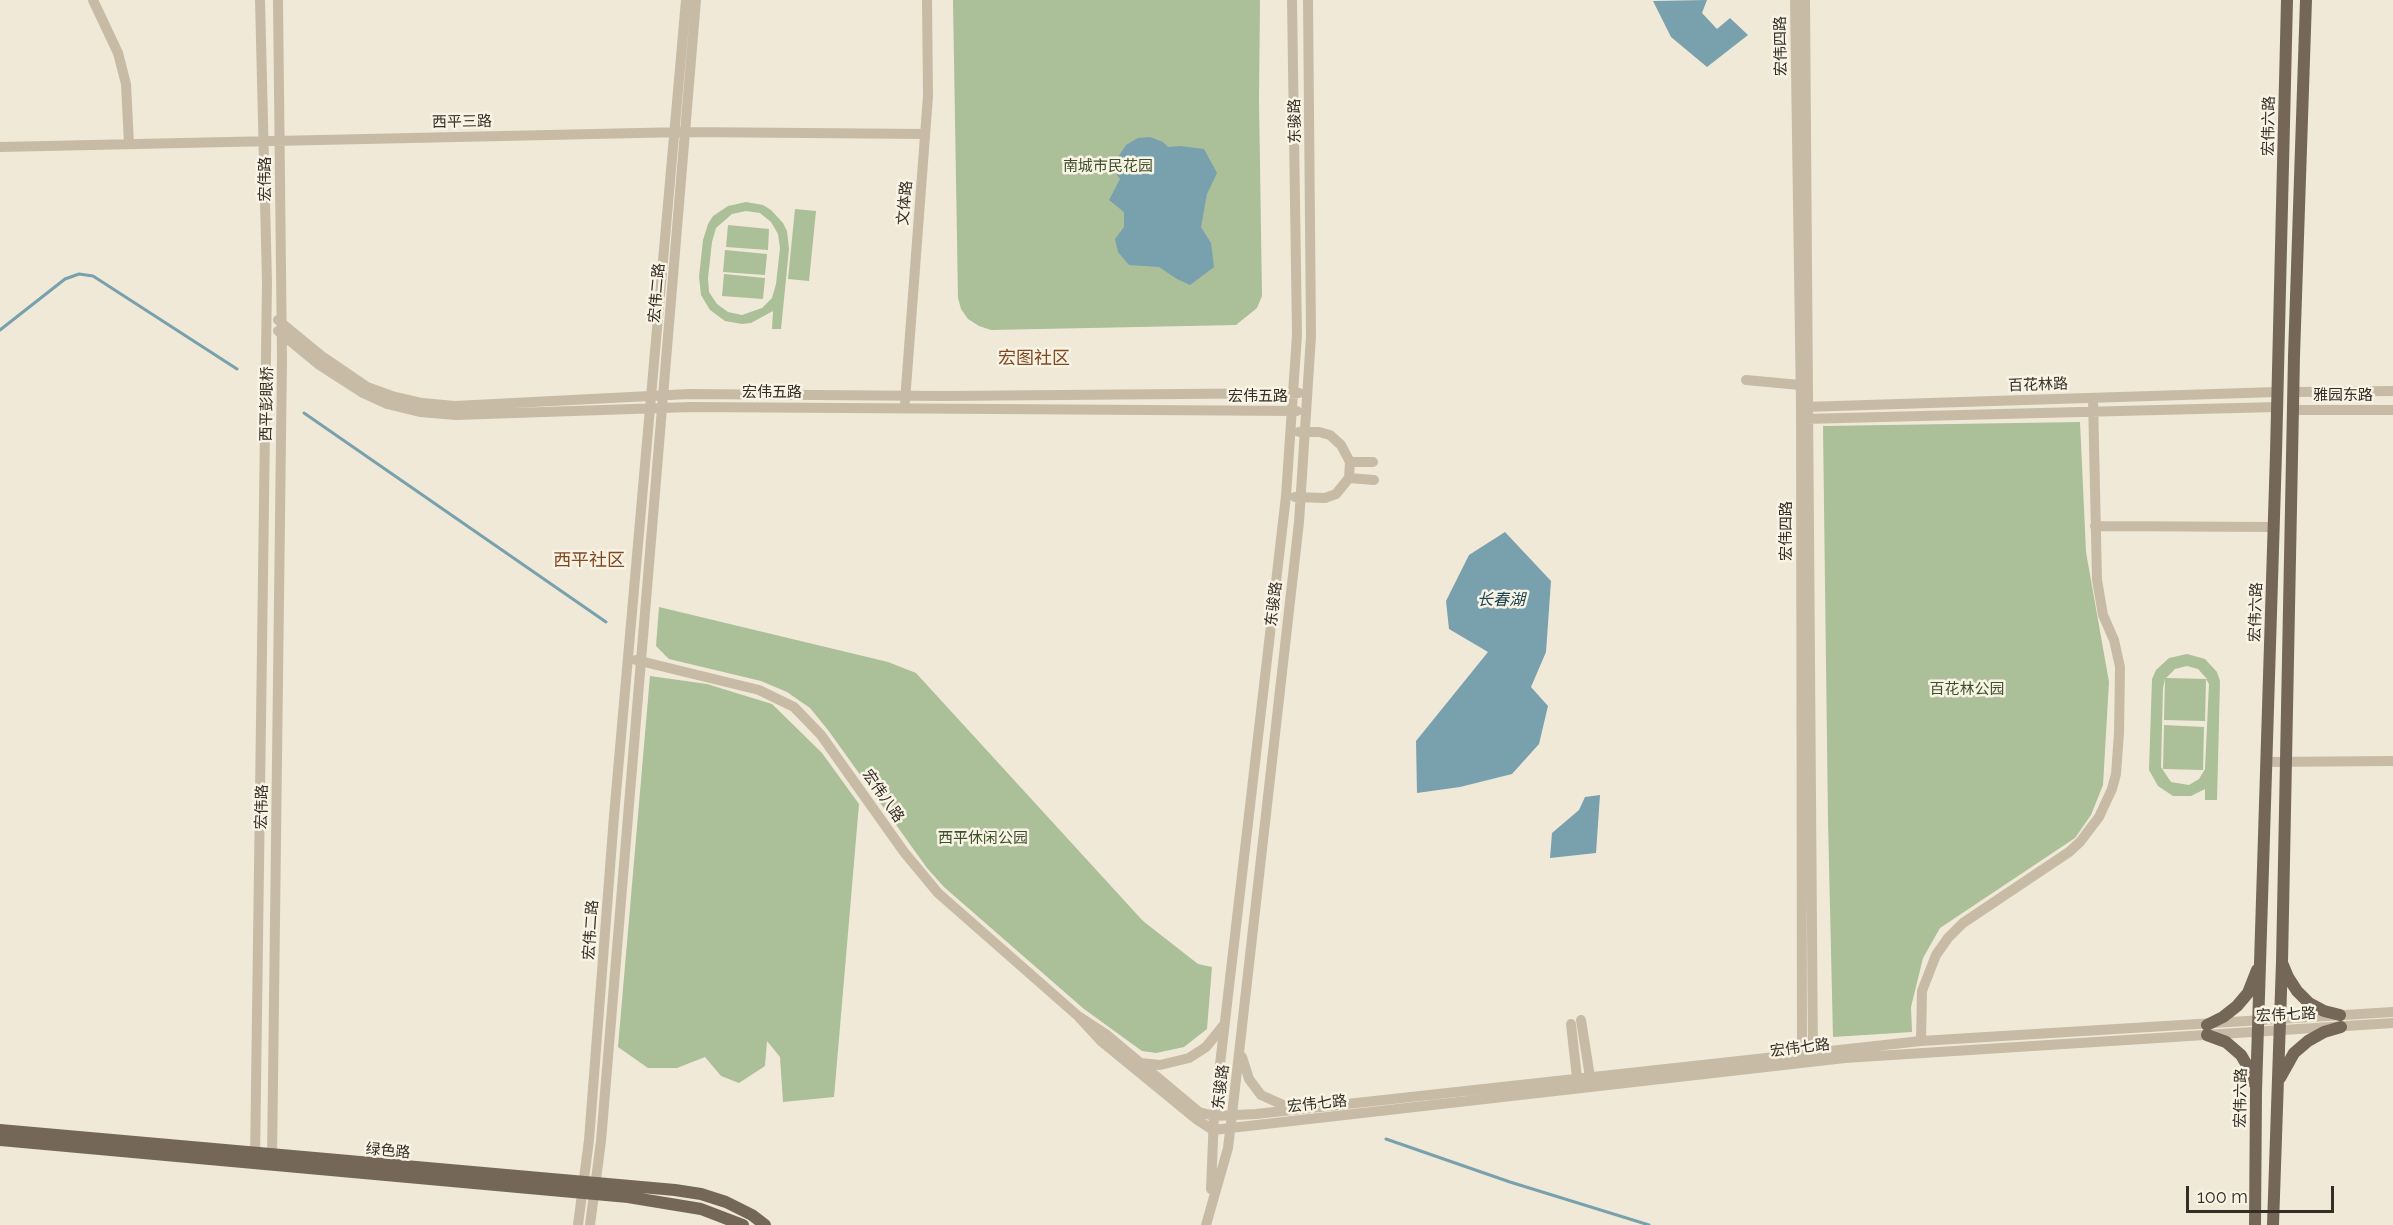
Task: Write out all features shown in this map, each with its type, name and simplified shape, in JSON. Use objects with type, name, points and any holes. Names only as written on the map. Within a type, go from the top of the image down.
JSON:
[{"type":"main road","name":"宏伟六路","points":[[2255,1225],[2256,1091],[2274,527],[2287,0]]},
{"type":"main road","points":[[2273,1225],[2282,962],[2294,392],[2306,0]]},
{"type":"main road","points":[[2256,1091],[2251,1072],[2241,1055],[2207,1030],[2236,1006],[2247,993],[2256,977],[2260,960]]},
{"type":"main road","points":[[2277,1085],[2294,1053],[2308,1041],[2341,1021],[2309,1003],[2297,991],[2282,962]]},
{"type":"main road","name":"绿色路","points":[[0,1130],[255,1159]]},
{"type":"main road","name":"绿色路","points":[[0,1140],[272,1160],[589,1188],[675,1190],[701,1194],[752,1215],[765,1225]]},
{"type":"main road","name":"绿色路","points":[[589,1188],[700,1209],[743,1225]]},
{"type":"street","points":[[93,0],[118,53],[126,84],[129,144]]},
{"type":"street","name":"宏伟路","points":[[260,0],[266,358]]},
{"type":"street","name":"宏伟路","points":[[278,0],[282,358]]},
{"type":"street","name":"宏伟二路","points":[[578,1225],[589,1188],[643,641],[664,394],[686,0]]},
{"type":"street","name":"宏伟二路","points":[[590,1225],[591,1119],[630,636],[651,395],[696,0]]},
{"type":"street","name":"文体路","points":[[904,408],[928,96],[927,0]]},
{"type":"street","name":"东骏路","points":[[1210,1206],[1214,1116],[1286,496],[1292,411],[1297,335],[1292,0]]},
{"type":"street","name":"东骏路","points":[[1206,1225],[1228,1148],[1300,497],[1311,336],[1308,0]]},
{"type":"street","name":"宏伟四路","points":[[1795,0],[1800,385],[1805,407]]},
{"type":"street","name":"宏伟四路","points":[[1805,0],[1808,1058]]},
{"type":"street","name":"西平三路","points":[[0,147],[680,132],[925,134]]},
{"type":"street","name":"宏伟五路","points":[[267,315],[318,364],[363,393],[387,404],[420,412],[456,415],[505,414],[663,407],[1306,411]]},
{"type":"street","name":"宏伟五路","points":[[281,328],[368,387],[392,396],[422,403],[455,406],[664,394],[905,396],[1293,394]]},
{"type":"street","name":"西平彭眼桥","points":[[264,450],[266,358]]},
{"type":"street","name":"西平彭眼桥","points":[[281,450],[282,358]]},
{"type":"street","points":[[1746,380],[1800,385]]},
{"type":"street","name":"雅园东路","points":[[2294,392],[2393,391]]},
{"type":"street","name":"百花林路","points":[[1805,407],[2277,392]]},
{"type":"street","points":[[1293,394],[1307,393]]},
{"type":"street","points":[[1921,1041],[1921,1009],[1925,982],[1936,955],[1948,938],[1963,923],[2069,852],[2095,823],[2112,789],[2116,774],[2119,733],[2120,667],[2114,640],[2103,615],[2097,580],[2093,398]]},
{"type":"street","name":"百花林路","points":[[1805,419],[2277,407]]},
{"type":"street","name":"雅园东路","points":[[2294,410],[2393,410]]},
{"type":"street","points":[[1286,496],[1325,498],[1336,494],[1349,478],[1350,462],[1341,445],[1330,435],[1319,432],[1290,433]]},
{"type":"street","name":"宏伟路","points":[[255,1159],[263,684],[264,450]]},
{"type":"street","name":"宏伟路","points":[[272,1160],[281,450]]},
{"type":"street","points":[[1350,462],[1373,462]]},
{"type":"street","points":[[1349,478],[1374,480]]},
{"type":"street","points":[[2096,526],[2274,527]]},
{"type":"street","name":"宏伟八路","points":[[629,658],[759,690],[794,707],[821,735],[904,852],[938,893],[1078,1016],[1102,1042],[1187,1112],[1213,1130]]},
{"type":"street","points":[[2266,762],[2393,761]]},
{"type":"street","name":"宏伟七路","points":[[2341,1021],[2393,1012]]},
{"type":"street","name":"宏伟八路","points":[[1078,1016],[1107,1035],[1199,1112],[1214,1116]]},
{"type":"street","name":"宏伟七路","points":[[1214,1116],[1293,1110],[1577,1078],[1808,1058],[2341,1021],[2393,1023]]},
{"type":"street","points":[[1577,1078],[1576,1022],[1590,1077]]},
{"type":"street","points":[[1140,1063],[1160,1065],[1189,1058],[1206,1047],[1225,1023]]},
{"type":"street","name":"宏伟七路","points":[[1213,1130],[1808,1058],[1921,1041],[2207,1030]]},
{"type":"street","points":[[1240,1049],[1250,1079],[1261,1095],[1293,1110]]},
{"type":"green space","name":"南城市民花园","points":[[953,0],[1260,0],[1262,296],[1257,308],[1236,325],[991,330],[968,319],[961,309],[958,298]]},
{"type":"green space","points":[[746,202],[763,205],[783,223],[787,231],[789,249],[781,329],[772,329],[773,311],[751,323],[725,321],[710,310],[701,295],[699,277],[703,240],[713,216],[728,206]],"holes":[[[746,211],[760,213],[771,222],[778,234],[780,248],[772,298],[762,308],[742,315],[728,312],[717,304],[709,292],[708,278],[716,228],[732,214]]]},
{"type":"green space","points":[[795,209],[816,211],[809,281],[788,279]]},
{"type":"green space","points":[[728,225],[769,229],[768,250],[726,247]]},
{"type":"green space","points":[[725,250],[767,254],[765,275],[723,272]]},
{"type":"green space","points":[[724,274],[765,278],[763,299],[722,296]]},
{"type":"green space","name":"百花林公园","points":[[2080,422],[2086,552],[2109,682],[2103,785],[2091,815],[2075,838],[1940,928],[1923,958],[1911,1007],[1912,1032],[1833,1037],[1823,426]]},
{"type":"green space","name":"西平休闲公园","points":[[659,607],[888,662],[916,673],[1143,921],[1198,964],[1212,967],[1207,1029],[1184,1047],[1156,1053],[1142,1051],[1084,1009],[944,887],[927,868],[810,708],[787,692],[761,681],[669,659],[656,646]]},
{"type":"green space","points":[[2187,654],[2205,659],[2217,672],[2220,681],[2217,800],[2205,800],[2205,789],[2191,796],[2173,796],[2158,786],[2149,770],[2152,679],[2156,670],[2169,658]],"holes":[[[2187,666],[2198,669],[2207,679],[2166,678],[2175,669]],[[2165,679],[2164,720],[2205,721],[2206,679],[2209,684],[2205,769],[2199,779],[2189,785],[2171,782],[2161,767]]]},
{"type":"green space","points":[[650,676],[707,684],[772,704],[822,753],[859,804],[834,1097],[783,1102],[780,1057],[767,1041],[765,1066],[739,1083],[721,1076],[705,1057],[677,1068],[648,1068],[618,1047]]},
{"type":"green space","points":[[2164,725],[2204,727],[2203,770],[2163,769]]},
{"type":"water","points":[[1707,0],[1702,13],[1717,29],[1730,18],[1748,35],[1707,67],[1671,37],[1653,1]]},
{"type":"water","points":[[1150,137],[1163,142],[1168,147],[1204,149],[1217,173],[1207,194],[1201,227],[1211,243],[1214,267],[1190,285],[1159,267],[1129,265],[1118,252],[1115,239],[1124,227],[1124,212],[1109,200],[1120,179],[1117,175],[1118,157],[1126,145],[1138,138]]},
{"type":"water","name":"长春湖","points":[[1505,532],[1551,581],[1546,652],[1531,687],[1548,706],[1539,744],[1512,774],[1460,787],[1417,793],[1416,741],[1488,652],[1449,629],[1446,601],[1469,555]]},
{"type":"water","points":[[1600,795],[1596,853],[1550,858],[1552,833],[1579,810],[1585,797]]},
{"type":"waterway","points":[[0,330],[65,279],[79,274],[93,276],[237,369]]},
{"type":"waterway","points":[[304,413],[606,622]]},
{"type":"waterway","points":[[1386,1139],[1510,1182],[1649,1225]]},
{"type":"district","name":"宏图社区","points":[[1034,359]]},
{"type":"district","name":"西平社区","points":[[589,561]]}]
